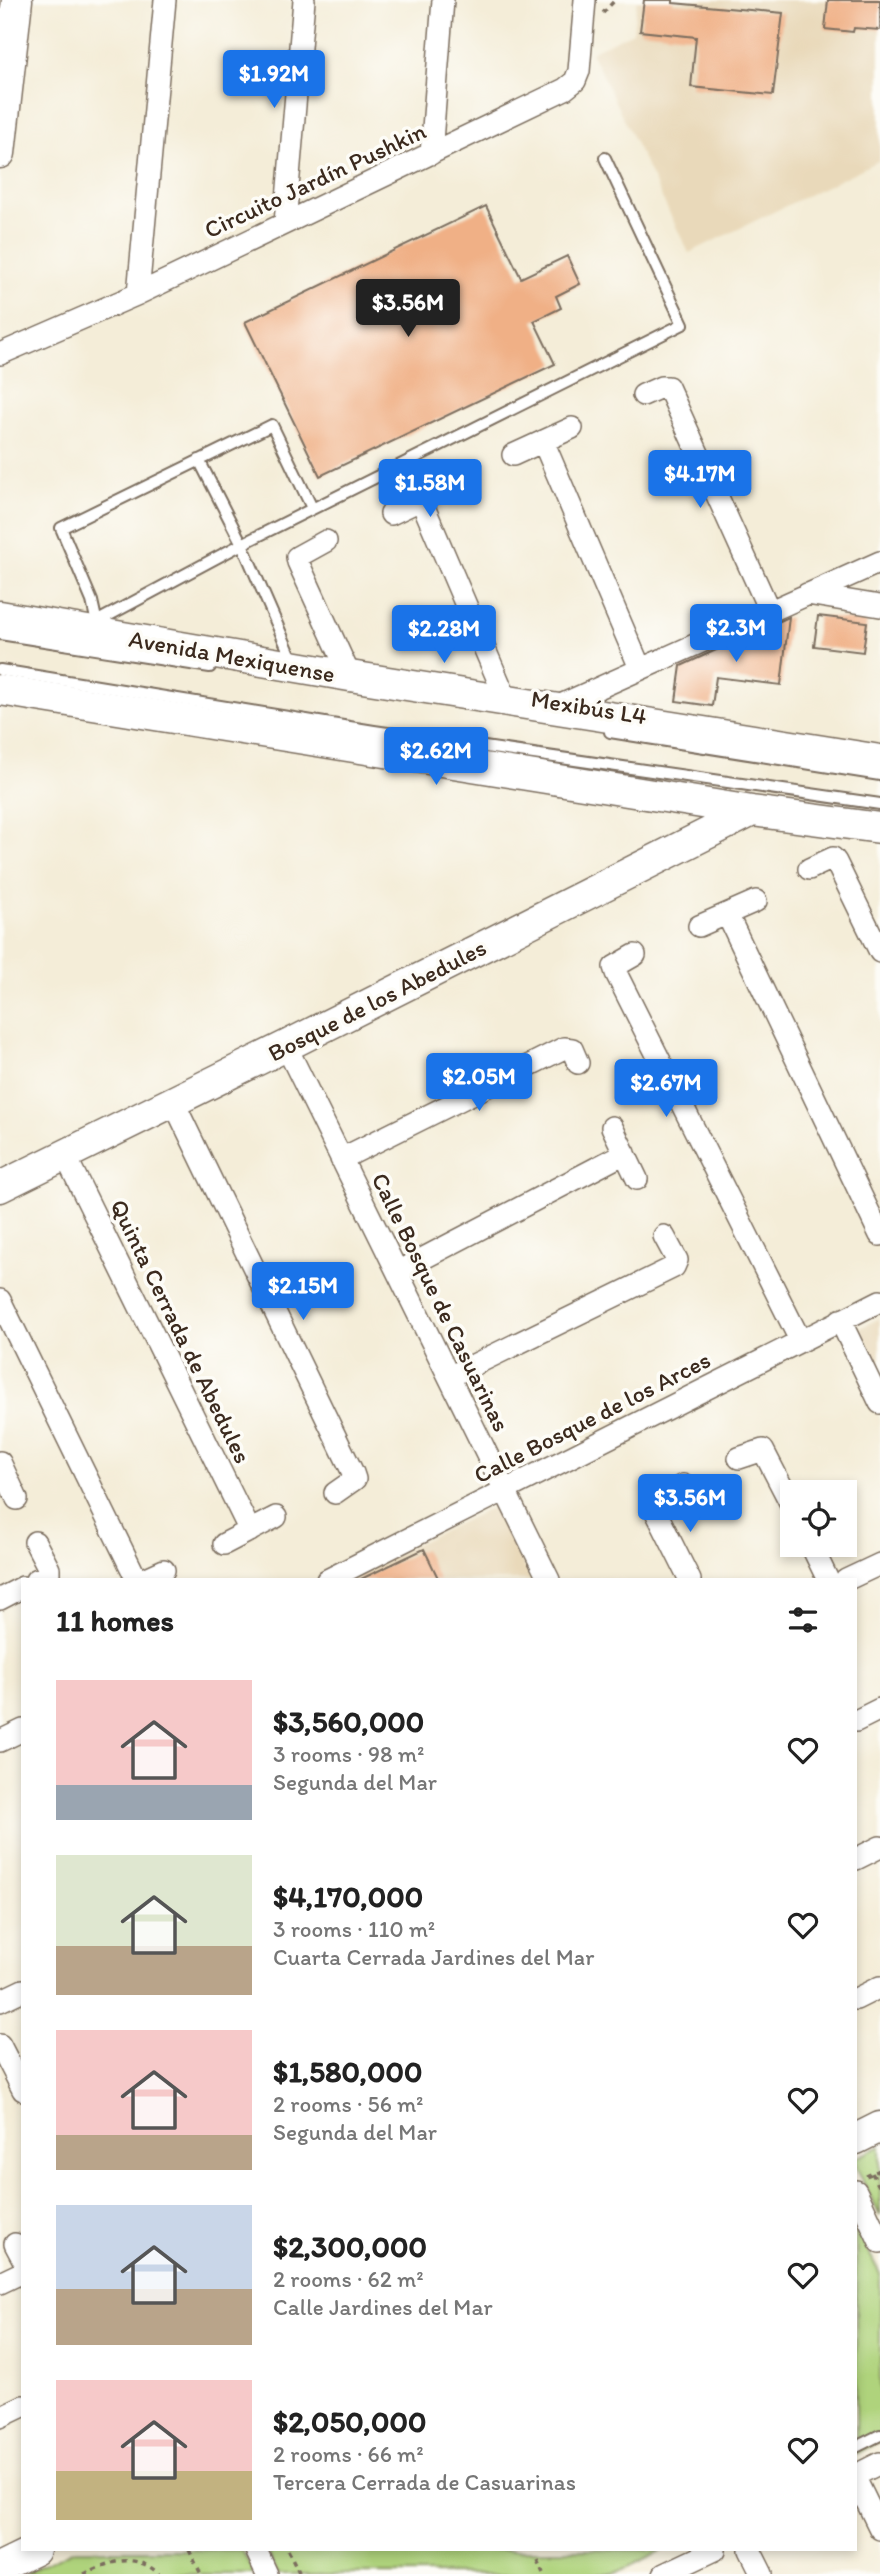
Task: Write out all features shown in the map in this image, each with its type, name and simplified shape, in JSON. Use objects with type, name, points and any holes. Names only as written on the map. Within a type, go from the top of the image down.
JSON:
[{"type":"main road","points":[[0,153],[17,0]]},
{"type":"main road","name":"Avenida Mexiquense","points":[[0,616],[98,628],[349,676],[880,760]]},
{"type":"main road","points":[[0,690],[752,811],[880,828]]},
{"type":"main road","name":"Bosque de los Abedules","points":[[0,1187],[752,811]]},
{"type":"main road","points":[[857,2138],[880,2127]]},
{"type":"main road","points":[[0,2567],[33,2551]]},
{"type":"street","points":[[138,293],[165,0]]},
{"type":"street","points":[[285,223],[304,0]]},
{"type":"street","points":[[431,154],[443,0]]},
{"type":"street","name":"Circuito Jardín Pushkin","points":[[0,354],[138,293],[431,154],[575,81],[579,71],[585,0]]},
{"type":"street","points":[[643,396],[668,387],[769,610]]},
{"type":"street","points":[[513,455],[572,428]]},
{"type":"street","points":[[543,441],[640,668]]},
{"type":"street","points":[[391,514],[450,486]]},
{"type":"street","points":[[421,500],[507,701]]},
{"type":"street","points":[[326,541],[297,557],[349,676]]},
{"type":"street","points":[[554,708],[880,562]]},
{"type":"street","points":[[807,594],[880,606]]},
{"type":"street","points":[[809,869],[833,858],[880,952]]},
{"type":"street","points":[[699,926],[756,901]]},
{"type":"street","points":[[727,914],[880,1235]]},
{"type":"street","points":[[635,955],[619,962],[614,967],[616,973],[800,1340]]},
{"type":"street","name":"Calle Bosque de Casuarinas","points":[[286,1046],[548,1578]]},
{"type":"street","points":[[341,1159],[564,1048],[572,1049],[578,1063]]},
{"type":"street","points":[[173,1101],[353,1473],[355,1479],[350,1485],[335,1493]]},
{"type":"street","points":[[612,1126],[637,1179]]},
{"type":"street","points":[[398,1271],[625,1153]]},
{"type":"street","name":"Quinta Cerrada de Abedules","points":[[65,1155],[250,1531]]},
{"type":"street","points":[[449,1377],[674,1267],[677,1260],[664,1236]]},
{"type":"street","points":[[0,1300],[136,1578]]},
{"type":"street","name":"Calle Bosque de los Arces","points":[[331,1578],[880,1301]]},
{"type":"street","points":[[840,1320],[880,1403]]},
{"type":"street","points":[[739,1458],[763,1450],[780,1483]]},
{"type":"street","points":[[2,1471],[18,1499]]},
{"type":"street","points":[[683,1485],[659,1499],[654,1508],[689,1578]]},
{"type":"street","points":[[224,1544],[276,1517]]},
{"type":"street","points":[[35,1542],[49,1569],[49,1574],[40,1578]]},
{"type":"street","points":[[817,1557],[827,1578]]},
{"type":"street","points":[[850,1578],[880,1564]]},
{"type":"street","points":[[146,1578],[164,1570]]},
{"type":"street","points":[[0,1599],[21,1588]]},
{"type":"street","points":[[857,1720],[880,1709]]},
{"type":"street","points":[[0,1741],[21,1731]]},
{"type":"street","points":[[857,1858],[880,1847]]},
{"type":"street","points":[[857,1998],[880,1987]]},
{"type":"street","points":[[0,2001],[21,1991]]},
{"type":"street","points":[[0,2045],[21,2086]]},
{"type":"street","points":[[857,2193],[880,2242]]},
{"type":"street","points":[[0,2283],[21,2274]]},
{"type":"street","points":[[0,2417],[21,2407]]},
{"type":"street","points":[[857,2476],[880,2463]]},
{"type":"street","points":[[857,2479],[880,2529]]},
{"type":"street","points":[[256,2551],[267,2574]]},
{"type":"street","points":[[664,2574],[713,2551]]},
{"type":"street","points":[[750,2551],[762,2574]]},
{"type":"lane","points":[[312,509],[272,425],[61,528],[98,628],[242,544],[683,324],[605,158]]},
{"type":"lane","points":[[199,460],[242,544],[296,667]]},
{"type":"lane","points":[[0,634],[228,670]]},
{"type":"lane","points":[[0,670],[374,731],[880,804]]},
{"type":"lane","name":"Mexibús L4","points":[[604,731],[880,775]]},
{"type":"lane","points":[[857,2446],[880,2435]]},
{"type":"path","points":[[872,2173],[880,2188]]},
{"type":"path","points":[[190,2551],[201,2574]]},
{"type":"path","points":[[288,2551],[300,2574]]},
{"type":"path","points":[[84,2574],[112,2560],[132,2560],[150,2566],[159,2574]]},
{"type":"path","points":[[538,2561],[544,2574]]},
{"type":"shaded area","points":[[637,0],[880,0],[880,160],[689,253],[591,52],[633,32]]},
{"type":"shaded area","points":[[880,1318],[880,1368],[860,1328]]},
{"type":"shaded area","points":[[495,1506],[530,1578],[346,1578]]},
{"type":"green space","points":[[880,2146],[880,2216],[857,2169],[857,2158]]},
{"type":"green space","points":[[857,2229],[880,2274],[880,2442],[857,2454]]},
{"type":"green space","points":[[72,2551],[242,2551],[254,2574],[24,2574]]},
{"type":"green space","points":[[266,2551],[661,2551],[614,2574],[278,2574]]},
{"type":"building","points":[[644,0],[673,0],[673,3],[783,13],[773,95],[691,87],[696,37],[640,31]]},
{"type":"building","points":[[828,0],[880,0],[880,30],[854,28],[853,32],[825,29]]},
{"type":"building","points":[[486,206],[521,278],[567,256],[580,284],[556,296],[561,308],[534,321],[555,364],[320,476],[245,322]]},
{"type":"building","points":[[818,616],[867,622],[863,652],[814,646]]},
{"type":"building","points":[[789,617],[781,685],[716,677],[712,706],[676,701],[681,666]]},
{"type":"building","points":[[424,1549],[438,1578],[363,1578]]}]
